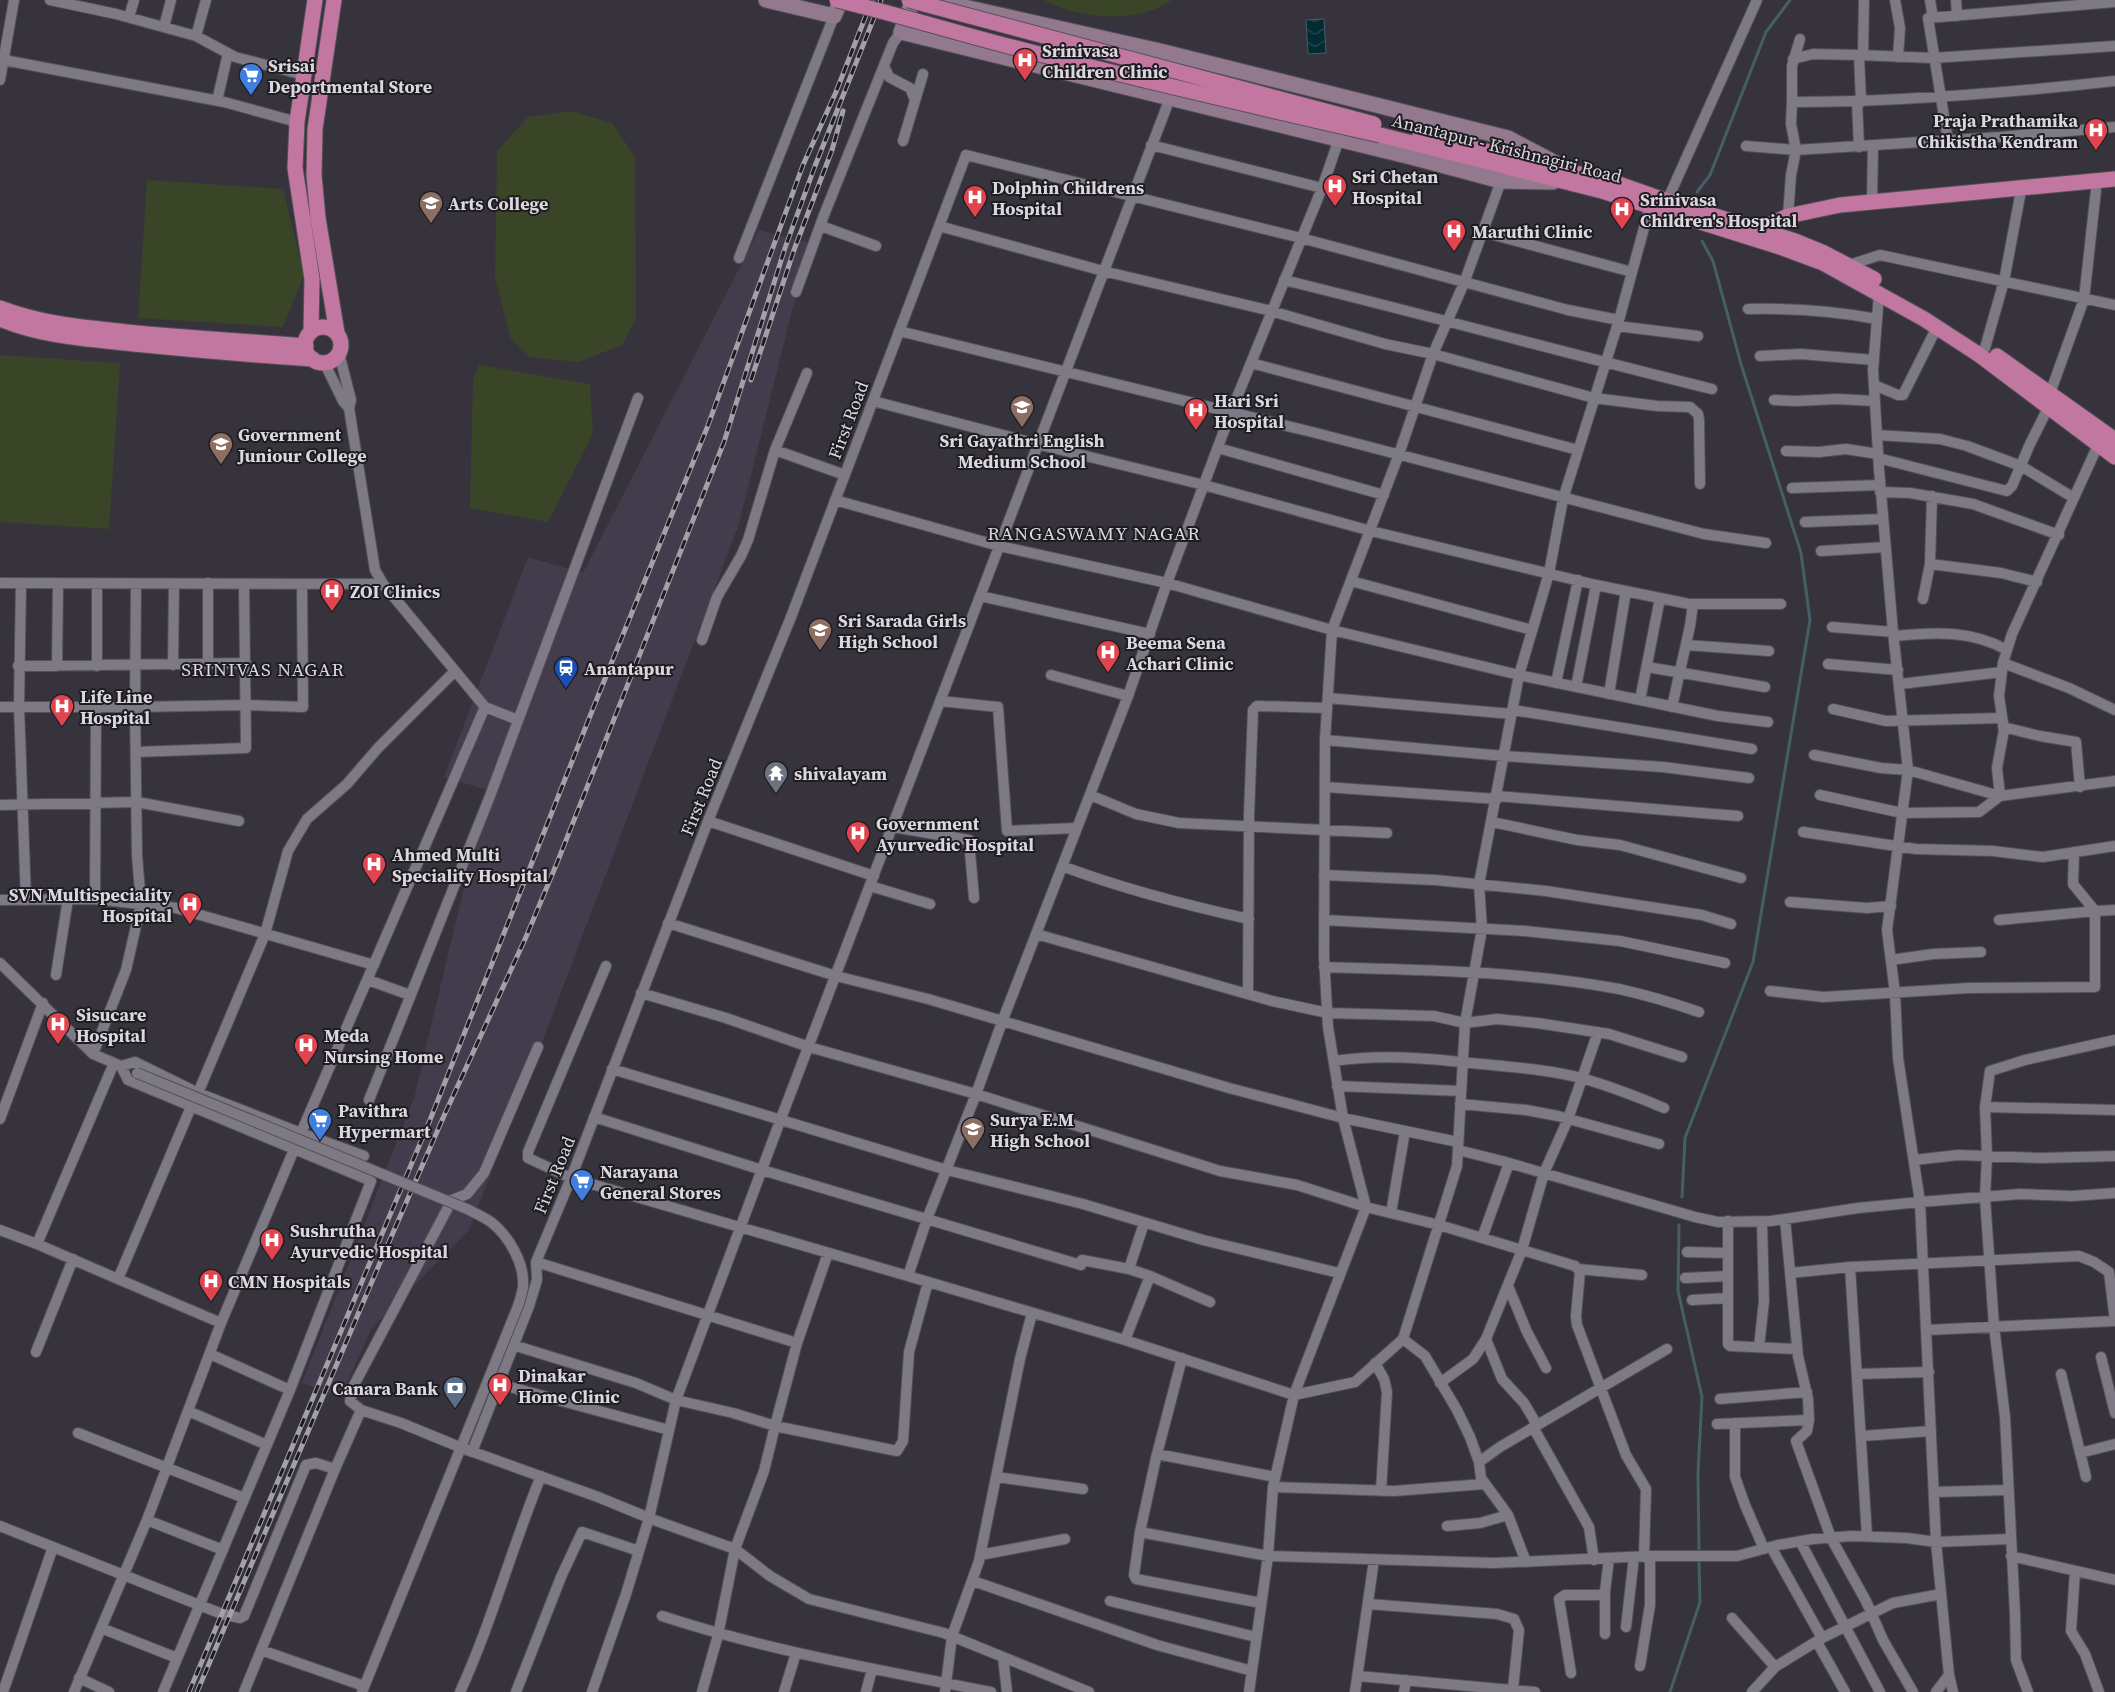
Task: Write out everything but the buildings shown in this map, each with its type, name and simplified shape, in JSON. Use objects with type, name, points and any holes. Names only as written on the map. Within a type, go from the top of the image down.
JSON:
[{"type":"highway","points":[[313,350],[310,260],[295,168],[297,122],[315,0]]},
{"type":"highway","points":[[0,308],[34,320],[69,326],[313,350],[335,358],[339,353],[341,343],[337,333],[318,218],[314,175],[315,129],[334,0]]},
{"type":"highway","name":"Anantapur - Krishnagiri Road","points":[[837,0],[890,12],[1009,46],[1190,92],[1381,130],[1569,176],[1616,183],[1667,201],[1759,229],[1937,327],[2048,403],[2115,440]]},
{"type":"highway","points":[[909,0],[1381,130]]},
{"type":"highway","name":"Anantapur - Krishnagiri Road","points":[[1569,176],[1650,206],[1744,236],[1782,242],[1822,252],[1849,265],[1942,318],[1985,348],[2098,445],[2115,457]]},
{"type":"highway","points":[[1744,236],[1788,216],[1810,210],[1872,201],[2115,179]]},
{"type":"highway","points":[[1782,242],[1794,226],[1817,218],[1873,209],[2115,188]]},
{"type":"highway","points":[[0,319],[38,332],[58,336],[228,353],[313,350]]},
{"type":"highway","points":[[313,350],[321,327],[332,329],[337,333]]},
{"type":"street","points":[[0,80],[4,60],[5,31],[14,0]]},
{"type":"street","points":[[50,0],[129,17],[196,36],[228,53],[304,75]]},
{"type":"street","points":[[129,17],[134,0]]},
{"type":"street","points":[[164,27],[171,0]]},
{"type":"street","points":[[196,36],[206,0]]},
{"type":"street","points":[[766,0],[834,16]]},
{"type":"street","points":[[739,258],[841,0]]},
{"type":"street","points":[[796,292],[893,43],[900,32],[913,0]]},
{"type":"street","points":[[934,0],[1160,51],[1508,138],[1569,176]]},
{"type":"street","points":[[1667,201],[1758,0]]},
{"type":"street","points":[[1859,147],[1859,102],[1864,0]]},
{"type":"street","points":[[1895,0],[1900,28],[1898,57]]},
{"type":"street","points":[[1930,0],[1933,18]]},
{"type":"street","points":[[1956,0],[1957,16]]},
{"type":"street","points":[[1948,141],[1928,18],[2115,2]]},
{"type":"street","points":[[900,32],[1339,139],[1501,181],[1569,176]]},
{"type":"street","points":[[1788,216],[1791,175],[1796,150],[1791,124],[1791,77],[1793,59],[1800,39]]},
{"type":"street","points":[[1793,59],[1813,54],[1933,58],[2115,46]]},
{"type":"street","points":[[217,101],[228,53]]},
{"type":"street","points":[[4,60],[217,101],[297,122]]},
{"type":"street","points":[[884,66],[889,77],[910,88],[915,100]]},
{"type":"street","points":[[903,141],[923,74]]},
{"type":"street","points":[[1792,102],[1859,102],[1942,97],[2115,81]]},
{"type":"street","points":[[592,1692],[649,1518],[676,1400],[780,1121],[1170,98]]},
{"type":"street","points":[[1746,146],[1796,150],[1859,147],[2115,127]]},
{"type":"street","points":[[908,1276],[927,1220],[1002,1022],[1128,696],[1167,583],[1231,412],[1322,188],[1339,139]]},
{"type":"street","points":[[1151,145],[1322,188]]},
{"type":"street","points":[[1872,201],[1873,146]]},
{"type":"street","name":"First Road","points":[[467,1450],[499,1384],[537,1280],[536,1262],[571,1178],[708,821],[791,617],[966,155],[1132,196]]},
{"type":"street","points":[[1249,1692],[1268,1556],[1274,1482],[1294,1394],[1366,1207],[1342,1118],[1324,967],[1325,740],[1332,630],[1371,531],[1433,354],[1464,282],[1501,181]]},
{"type":"street","points":[[1786,451],[1819,452],[1846,449],[2006,491],[2011,488],[2048,403],[2084,299],[2096,190]]},
{"type":"street","points":[[1132,196],[1301,238],[1618,323],[1698,336]]},
{"type":"street","points":[[1985,348],[2004,281],[2020,196]]},
{"type":"street","points":[[606,966],[527,1156],[530,1159],[571,1178],[1125,1340],[1294,1394],[1355,1382],[1403,1339],[1457,1166],[1465,1023],[1482,929],[1479,884],[1497,798],[1519,675],[1549,573],[1563,499],[1618,323],[1650,206]]},
{"type":"street","points":[[821,226],[876,246]]},
{"type":"street","points":[[939,226],[1103,271],[1271,311],[1385,344],[1433,354],[1594,398],[1657,406],[1690,407],[1698,414],[1699,420],[1700,484]]},
{"type":"street","points":[[1483,232],[1632,272]]},
{"type":"street","points":[[1849,265],[1880,255],[2115,305]]},
{"type":"street","points":[[1284,280],[1447,320],[1605,363],[1712,388]]},
{"type":"street","points":[[1880,294],[1874,360],[1878,456],[1893,634],[1908,770],[1887,930],[1895,993],[1898,1058],[1920,1202],[1936,1542],[1949,1675],[1953,1692]]},
{"type":"street","points":[[1748,309],[1779,308],[1850,314],[1877,319]]},
{"type":"street","points":[[1874,385],[1898,395],[1903,395],[1937,327]]},
{"type":"street","points":[[899,331],[1066,370],[1399,454],[1563,499],[1656,520],[1704,534],[1766,543]]},
{"type":"street","points":[[313,350],[343,401],[350,408]]},
{"type":"street","points":[[339,353],[351,400],[350,408],[375,570],[384,584],[485,708],[518,720]]},
{"type":"street","points":[[1760,356],[1801,354],[1874,360]]},
{"type":"street","points":[[1251,363],[1578,450]]},
{"type":"street","points":[[702,640],[717,597],[748,540],[775,450],[807,373]]},
{"type":"street","points":[[369,1100],[518,720],[638,398]]},
{"type":"street","points":[[1774,400],[1796,402],[1836,399],[1875,401]]},
{"type":"street","points":[[873,401],[1204,485],[1371,531],[1596,585],[1693,604],[1781,604]]},
{"type":"street","points":[[1877,435],[1940,439],[1956,442],[2021,466],[2074,498]]},
{"type":"street","points":[[2000,796],[1997,768],[2003,723],[1999,696],[2002,668],[2007,650],[2012,634],[2098,445]]},
{"type":"street","points":[[1218,448],[1384,495]]},
{"type":"street","points":[[775,450],[845,475]]},
{"type":"street","points":[[1792,488],[1880,488],[1932,496],[1982,506],[2058,535]]},
{"type":"street","points":[[1923,598],[1930,564],[1932,496]]},
{"type":"street","points":[[835,500],[999,546],[1167,583],[1332,630],[1519,675],[1718,716],[1768,722]]},
{"type":"street","points":[[1805,522],[1883,519]]},
{"type":"street","points":[[1821,552],[1886,547]]},
{"type":"street","points":[[1930,564],[2001,573],[2037,582]]},
{"type":"street","points":[[1556,683],[1578,580]]},
{"type":"street","points":[[1351,581],[1532,630]]},
{"type":"street","points":[[0,583],[384,584]]},
{"type":"street","points":[[21,583],[18,666],[26,900]]},
{"type":"street","points":[[57,666],[58,584]]},
{"type":"street","points":[[97,584],[97,666]]},
{"type":"street","points":[[93,1054],[126,970],[142,904],[137,855],[136,584]]},
{"type":"street","points":[[173,665],[174,584]]},
{"type":"street","points":[[208,584],[208,664]]},
{"type":"street","points":[[136,752],[246,748],[244,584]]},
{"type":"street","points":[[0,707],[246,705],[303,707],[302,584]]},
{"type":"street","points":[[1576,687],[1596,585]]},
{"type":"street","points":[[1609,694],[1626,591]]},
{"type":"street","points":[[980,596],[1150,634]]},
{"type":"street","points":[[1640,700],[1660,598]]},
{"type":"street","points":[[1672,707],[1693,604]]},
{"type":"street","points":[[1832,627],[1893,634],[1962,634],[1992,641],[2007,650]]},
{"type":"street","points":[[1686,645],[1769,652]]},
{"type":"street","points":[[18,666],[136,666],[246,663]]},
{"type":"street","points":[[1828,664],[1898,670]]},
{"type":"street","points":[[1647,667],[1765,687]]},
{"type":"street","points":[[1900,684],[2002,668],[2069,688],[2115,710]]},
{"type":"street","points":[[198,1093],[265,934],[288,852],[307,819],[347,784],[378,748],[455,671]]},
{"type":"street","points":[[1050,675],[1128,696]]},
{"type":"street","points":[[940,701],[998,707],[1007,831],[1076,828]]},
{"type":"street","points":[[1248,994],[1249,827],[1254,707],[1327,703],[1512,712],[1752,749]]},
{"type":"street","points":[[95,899],[96,706]]},
{"type":"street","points":[[74,1692],[147,1520],[221,1324],[294,1149],[485,708]]},
{"type":"street","points":[[1834,709],[1886,721],[2003,723],[2076,742],[2080,787]]},
{"type":"street","points":[[1325,740],[1504,756],[1663,767],[1749,778]]},
{"type":"street","points":[[1814,755],[1881,768],[1908,770],[2000,796],[2115,781]]},
{"type":"street","points":[[1326,787],[1738,816]]},
{"type":"street","points":[[1090,795],[1136,814],[1163,821],[1387,834]]},
{"type":"street","points":[[1820,795],[1902,813],[1980,812],[2000,796]]},
{"type":"street","points":[[0,805],[137,802],[239,821]]},
{"type":"street","points":[[708,821],[874,876]]},
{"type":"street","points":[[1492,822],[1577,840],[1620,845],[1741,878]]},
{"type":"street","points":[[893,826],[969,840],[974,898]]},
{"type":"street","points":[[1803,832],[1916,849],[1992,851],[2043,857],[2115,846]]},
{"type":"street","points":[[1770,991],[1824,997],[1969,988],[2095,987],[2095,911],[2073,884],[2074,852]]},
{"type":"street","points":[[1062,866],[1100,881],[1142,893],[1197,908],[1249,919]]},
{"type":"street","points":[[1324,875],[1435,880],[1592,897],[1630,906],[1702,915],[1731,924]]},
{"type":"street","points":[[870,886],[930,904]]},
{"type":"street","points":[[56,975],[68,899]]},
{"type":"street","points":[[0,900],[95,899],[176,908],[374,965]]},
{"type":"street","points":[[1790,902],[1867,908],[1891,906]]},
{"type":"street","points":[[1999,920],[2115,910]]},
{"type":"street","points":[[1324,920],[1525,931],[1620,941],[1724,963]]},
{"type":"street","points":[[668,923],[836,976],[928,999],[1229,1088],[1342,1118],[1405,1131],[1544,1174],[1718,1222],[1785,1219],[1858,1208],[2020,1194],[2072,1196],[2115,1193]]},
{"type":"street","points":[[1036,934],[1248,994],[1328,1013],[1434,1016],[1465,1023],[1497,1019],[1598,1032],[1682,1057]]},
{"type":"street","points":[[1891,960],[1933,954],[1981,952]]},
{"type":"street","points":[[0,963],[93,1054],[467,1209],[491,1222],[502,1233],[516,1253],[523,1286],[518,1306],[470,1426],[467,1450],[363,1689],[261,1650]]},
{"type":"street","points":[[1324,967],[1474,972],[1533,977],[1621,990],[1699,1012]]},
{"type":"street","points":[[368,980],[410,995]]},
{"type":"street","points":[[641,993],[726,1018],[809,1048],[976,1094],[1220,1171],[1297,1185],[1366,1207],[1439,1225],[1575,1266],[1578,1269],[1642,1275]]},
{"type":"street","points":[[0,1119],[43,1003]]},
{"type":"street","points":[[1440,1383],[1473,1359],[1486,1339],[1522,1250],[1544,1174],[1568,1119],[1598,1032]]},
{"type":"street","points":[[2028,1692],[2016,1660],[2005,1417],[1988,1262],[1985,1198],[1987,1156],[1985,1106],[1990,1071],[2025,1060],[2115,1040]]},
{"type":"street","points":[[538,1047],[484,1173],[466,1194],[452,1200],[353,1387],[350,1401],[361,1410],[401,1423],[467,1450],[735,1549],[770,1576],[809,1599],[952,1636],[1089,1692]]},
{"type":"street","points":[[1334,1061],[1393,1057],[1547,1071],[1625,1091],[1664,1108]]},
{"type":"street","points":[[117,1064],[135,1062],[198,1093],[364,1156]]},
{"type":"street","points":[[117,1064],[128,1080],[371,1181],[290,1390],[201,1606],[163,1692]]},
{"type":"street","points":[[37,1244],[117,1064]]},
{"type":"street","points":[[612,1069],[947,1170],[1083,1204],[1203,1240],[1339,1273]]},
{"type":"street","points":[[1338,1086],[1461,1092]]},
{"type":"street","points":[[1460,1104],[1526,1110],[1568,1119],[1659,1144]]},
{"type":"street","points":[[1985,1106],[2115,1110]]},
{"type":"street","points":[[118,1279],[191,1107]]},
{"type":"street","points":[[594,1117],[927,1220],[1081,1262],[1129,1269],[1210,1302]]},
{"type":"street","points":[[1390,1213],[1405,1131]]},
{"type":"street","points":[[1914,1160],[1958,1155],[2041,1158],[2115,1156]]},
{"type":"street","points":[[1482,1238],[1509,1163]]},
{"type":"street","points":[[1785,1219],[1797,1349],[1807,1392],[1810,1420],[1807,1430],[1796,1441],[1831,1538],[1872,1614],[1883,1640],[1913,1692]]},
{"type":"street","points":[[1728,1221],[1728,1344],[1730,1346],[1797,1349]]},
{"type":"street","points":[[1759,1347],[1764,1301],[1762,1221]]},
{"type":"street","points":[[1129,1269],[1144,1223]]},
{"type":"street","points":[[0,1230],[37,1244],[221,1324]]},
{"type":"street","points":[[1687,1252],[1728,1253]]},
{"type":"street","points":[[702,1692],[718,1635],[735,1549],[764,1471],[774,1426],[797,1343],[828,1253]]},
{"type":"street","points":[[1790,1273],[1850,1267],[1988,1262],[2078,1256],[2106,1268],[2111,1276],[2115,1321],[1927,1330]]},
{"type":"street","points":[[36,1352],[73,1260]]},
{"type":"street","points":[[536,1262],[797,1343]]},
{"type":"street","points":[[1850,1267],[1867,1536]]},
{"type":"street","points":[[1578,1269],[1580,1280],[1576,1320],[1628,1461],[1646,1489],[1643,1557],[1650,1605],[1640,1666]]},
{"type":"street","points":[[1125,1340],[1150,1276]]},
{"type":"street","points":[[1685,1278],[1728,1276]]},
{"type":"street","points":[[513,1345],[636,1383],[676,1400],[733,1413],[774,1426],[897,1451],[903,1441],[909,1352],[928,1282]]},
{"type":"street","points":[[1508,1286],[1527,1332],[1546,1368]]},
{"type":"street","points":[[1692,1300],[1728,1298]]},
{"type":"street","points":[[945,1687],[952,1636],[973,1581],[980,1555],[1020,1359],[1032,1314]]},
{"type":"street","points":[[1403,1339],[1425,1356],[1466,1428],[1479,1462],[1481,1478],[1508,1515],[1526,1562]]},
{"type":"street","points":[[1486,1339],[1502,1379],[1524,1403],[1589,1527],[1594,1560]]},
{"type":"street","points":[[1479,1462],[1500,1446],[1667,1349]]},
{"type":"street","points":[[210,1354],[290,1390]]},
{"type":"street","points":[[1182,1358],[1140,1532],[1134,1575],[1136,1579],[1261,1603]]},
{"type":"street","points":[[2101,1358],[2115,1413]]},
{"type":"street","points":[[1375,1363],[1384,1379],[1387,1392],[1381,1491]]},
{"type":"street","points":[[1858,1374],[1929,1372]]},
{"type":"street","points":[[2061,1374],[2086,1477]]},
{"type":"street","points":[[499,1384],[669,1430]]},
{"type":"street","points":[[1720,1399],[1807,1392]]},
{"type":"street","points":[[244,1692],[361,1410]]},
{"type":"street","points":[[188,1411],[267,1445]]},
{"type":"street","points":[[1717,1424],[1810,1420]]},
{"type":"street","points":[[1734,1423],[1736,1477],[1745,1505],[1820,1640],[1845,1692]]},
{"type":"street","points":[[1862,1436],[1931,1430]]},
{"type":"street","points":[[78,1433],[167,1466],[244,1498]]},
{"type":"street","points":[[2080,1454],[2115,1444]]},
{"type":"street","points":[[1158,1454],[1274,1482],[1381,1491],[1484,1484]]},
{"type":"street","points":[[0,1526],[201,1606],[236,1618],[244,1616],[306,1466],[316,1464],[335,1469]]},
{"type":"street","points":[[460,1692],[478,1652],[519,1531],[541,1476]]},
{"type":"street","points":[[996,1477],[1083,1489]]},
{"type":"street","points":[[1934,1492],[2008,1490]]},
{"type":"street","points":[[1447,1526],[1480,1524],[1508,1515]]},
{"type":"street","points":[[147,1520],[223,1550]]},
{"type":"street","points":[[516,1692],[561,1576],[582,1532],[639,1550]]},
{"type":"street","points":[[1140,1532],[1268,1556],[1374,1560],[1526,1562],[1643,1557],[1737,1556],[1800,1541],[1867,1536],[1936,1542],[2010,1539]]},
{"type":"street","points":[[980,1555],[1065,1539]]},
{"type":"street","points":[[1800,1541],[1880,1692]]},
{"type":"street","points":[[3,1692],[53,1547]]},
{"type":"street","points":[[2011,1556],[2115,1580]]},
{"type":"street","points":[[1626,1627],[1643,1557]]},
{"type":"street","points":[[1605,1634],[1605,1595],[1609,1559]]},
{"type":"street","points":[[1355,1692],[1374,1560]]},
{"type":"street","points":[[2075,1571],[2071,1631],[2085,1654],[2099,1692]]},
{"type":"street","points":[[973,1581],[1157,1645],[1252,1671]]},
{"type":"street","points":[[1752,1692],[1775,1667],[1845,1627],[1893,1603],[1941,1594]]},
{"type":"street","points":[[1571,1673],[1559,1599],[1565,1595],[1605,1595]]},
{"type":"street","points":[[1110,1601],[1256,1637]]},
{"type":"street","points":[[1368,1604],[1498,1614],[1514,1618],[1519,1630],[1513,1690]]},
{"type":"street","points":[[662,1616],[718,1635],[945,1687],[991,1692]]},
{"type":"street","points":[[1732,1618],[1775,1667]]},
{"type":"street","points":[[101,1628],[177,1658]]},
{"type":"street","points":[[784,1692],[796,1653]]},
{"type":"street","points":[[1003,1657],[1007,1692]]},
{"type":"street","points":[[866,1692],[872,1669]]},
{"type":"street","points":[[1936,1692],[1949,1675]]},
{"type":"street","points":[[1358,1676],[1534,1692]]},
{"type":"street","points":[[79,1678],[109,1692]]},
{"type":"street","points":[[1404,1692],[1406,1680]]},
{"type":"shaded area","points":[[759,230],[809,243],[739,524],[469,1230],[371,1329],[341,1397],[302,1383],[414,1098],[487,790],[444,777],[528,557],[583,573]]},
{"type":"green space","points":[[1044,0],[1172,0],[1158,8],[1143,13],[1109,16],[1074,12]]},
{"type":"green space","points":[[570,111],[612,123],[635,157],[636,319],[622,345],[578,362],[530,357],[511,339],[495,279],[497,151],[528,117]]},
{"type":"green space","points":[[147,180],[283,189],[304,275],[283,327],[138,318]]},
{"type":"green space","points":[[0,355],[120,363],[109,529],[0,522]]},
{"type":"green space","points":[[479,365],[590,384],[593,434],[548,522],[470,508],[473,379]]},
{"type":"water","points":[[1324,19],[1326,53],[1308,54],[1306,20]]},
{"type":"waterway","points":[[1697,192],[1710,175],[1766,32],[1790,0]]},
{"type":"waterway","points":[[1682,1197],[1685,1138],[1753,962],[1810,620],[1801,553],[1741,364],[1713,261],[1702,241]]},
{"type":"waterway","points":[[1679,1225],[1678,1291],[1702,1397],[1698,1473],[1699,1551]]},
{"type":"waterway","points":[[1670,1692],[1700,1602],[1699,1563]]},
{"type":"railway","points":[[189,1692],[430,1120],[596,701],[707,428],[803,165],[836,92],[872,0]]},
{"type":"railway","points":[[197,1692],[382,1258],[443,1118],[526,937],[557,863],[724,442],[785,248],[815,166],[881,0]]},
{"type":"railway","points":[[751,380],[794,250],[832,150],[843,111]]},
{"type":"place","name":"Srinivasa Children Clinic","points":[[1025,81]]},
{"type":"place","name":"Srisai Deportmental Store","points":[[251,96]]},
{"type":"place","name":"Praja Prathamika Chikistha Kendram","points":[[2096,151]]},
{"type":"place","name":"Sri Chetan Hospital","points":[[1335,207]]},
{"type":"place","name":"Dolphin Childrens Hospital","points":[[975,218]]},
{"type":"place","name":"Arts College","points":[[431,224]]},
{"type":"place","name":"Srinivasa Children's Hospital","points":[[1622,230]]},
{"type":"place","name":"Maruthi Clinic","points":[[1454,252]]},
{"type":"place","name":"Sri Gayathri English Medium School","points":[[1022,428]]},
{"type":"place","name":"Hari Sri Hospital","points":[[1196,431]]},
{"type":"place","name":"Government Juniour College","points":[[221,465]]},
{"type":"place","name":"ZOI Clinics","points":[[332,612]]},
{"type":"place","name":"Sri Sarada Girls High School","points":[[820,651]]},
{"type":"place","name":"Beema Sena Achari Clinic","points":[[1108,673]]},
{"type":"place","name":"Anantapur","points":[[566,689]]},
{"type":"place","name":"Life Line Hospital","points":[[62,727]]},
{"type":"place","name":"shivalayam","points":[[776,794]]},
{"type":"place","name":"Government Ayurvedic Hospital","points":[[858,854]]},
{"type":"place","name":"Ahmed Multi Speciality Hospital","points":[[374,885]]},
{"type":"place","name":"SVN Multispeciality Hospital","points":[[190,925]]},
{"type":"place","name":"Sisucare Hospital","points":[[58,1045]]},
{"type":"place","name":"Meda Nursing Home","points":[[306,1066]]},
{"type":"place","name":"Pavithra Hypermart","points":[[320,1141]]},
{"type":"place","name":"Surya E.M High School","points":[[973,1150]]},
{"type":"place","name":"Narayana General Stores","points":[[582,1202]]},
{"type":"place","name":"Sushrutha Ayurvedic Hospital","points":[[272,1261]]},
{"type":"place","name":"CMN Hospitals","points":[[211,1302]]},
{"type":"place","name":"Dinakar Home Clinic","points":[[500,1406]]},
{"type":"place","name":"Canara Bank","points":[[455,1409]]},
{"type":"district","name":"RANGASWAMY NAGAR","points":[[1094,533]]},
{"type":"district","name":"SRINIVAS NAGAR","points":[[263,669]]}]
